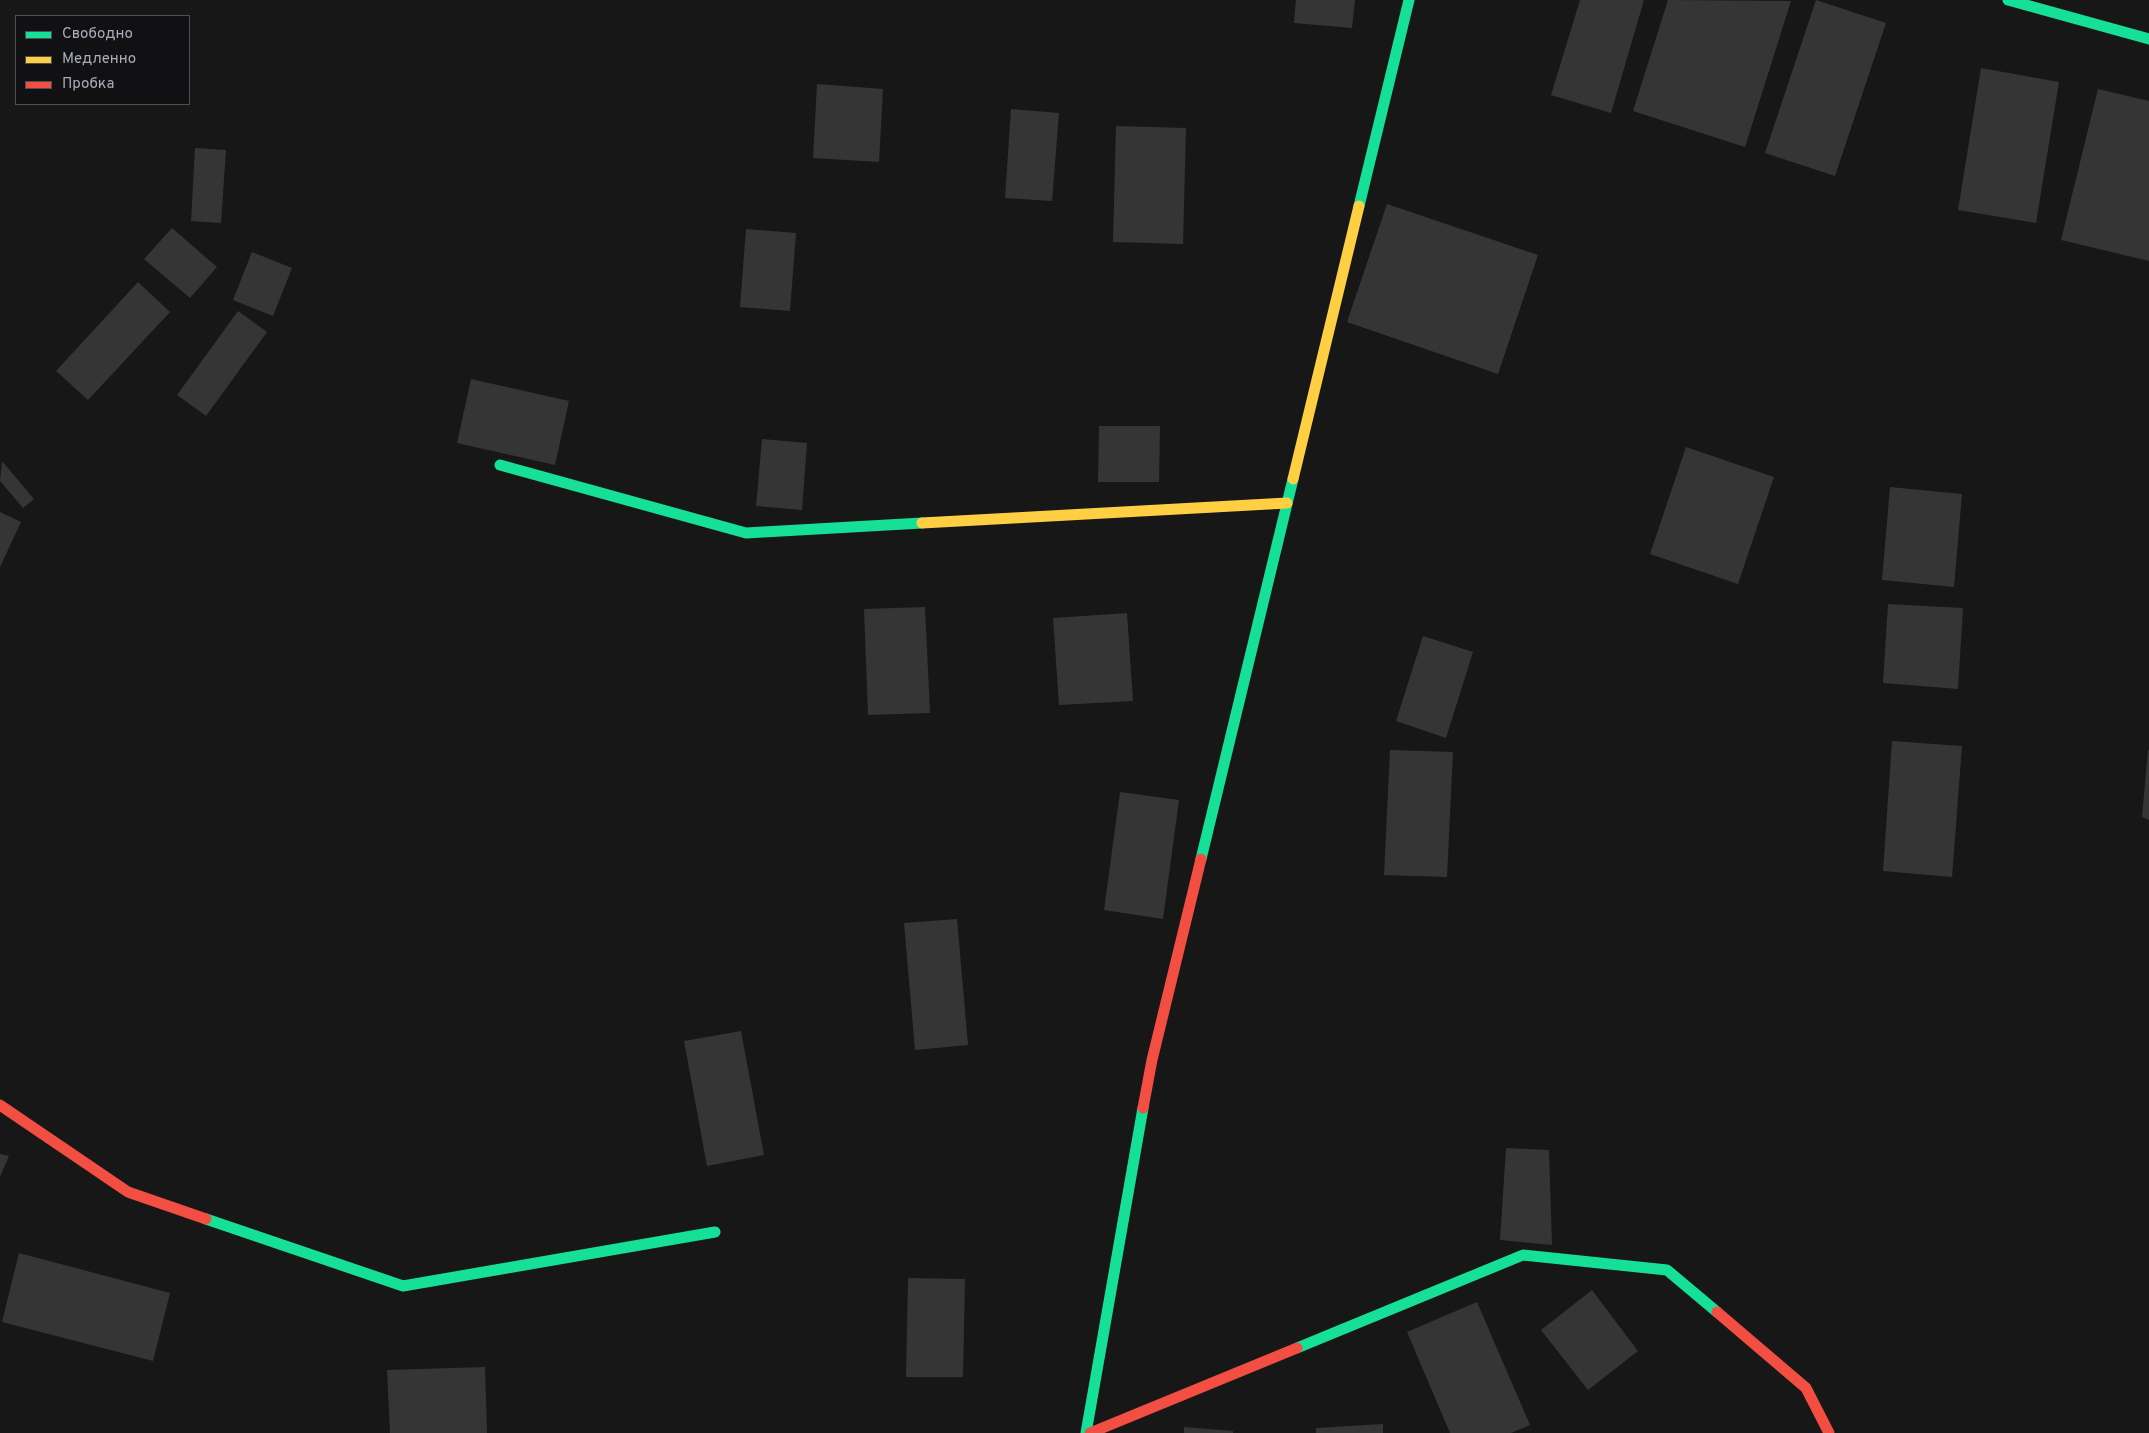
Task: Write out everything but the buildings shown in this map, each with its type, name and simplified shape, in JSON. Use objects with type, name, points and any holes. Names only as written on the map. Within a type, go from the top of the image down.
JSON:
[{"type":"street","points":[[1088,1433],[1152,1060],[1409,0]]},
{"type":"street","points":[[2008,0],[2149,39]]},
{"type":"street","points":[[500,465],[746,533],[1287,503]]},
{"type":"street","points":[[0,1105],[128,1192],[403,1286],[714,1232]]},
{"type":"street","points":[[1088,1433],[1523,1255],[1667,1270],[1806,1388],[1829,1433]]},
{"type":"traffic: fast","points":[[1359,206],[1409,0]]},
{"type":"traffic: fast","points":[[2008,0],[2149,39]]},
{"type":"traffic: fast","points":[[500,465],[746,533],[922,523]]},
{"type":"traffic: fast","points":[[1201,859],[1293,479]]},
{"type":"traffic: fast","points":[[1086,1433],[1143,1108]]},
{"type":"traffic: fast","points":[[206,1219],[403,1286],[715,1232]]},
{"type":"traffic: fast","points":[[1297,1348],[1523,1255],[1667,1270],[1717,1312]]},
{"type":"traffic: slow","points":[[1293,479],[1359,206]]},
{"type":"traffic: slow","points":[[922,523],[1287,503]]},
{"type":"traffic: jam","points":[[1143,1108],[1152,1060],[1201,859]]},
{"type":"traffic: jam","points":[[0,1105],[128,1192],[206,1219]]},
{"type":"traffic: jam","points":[[1717,1312],[1806,1388],[1829,1433]]},
{"type":"traffic: jam","points":[[1090,1433],[1297,1348]]}]
